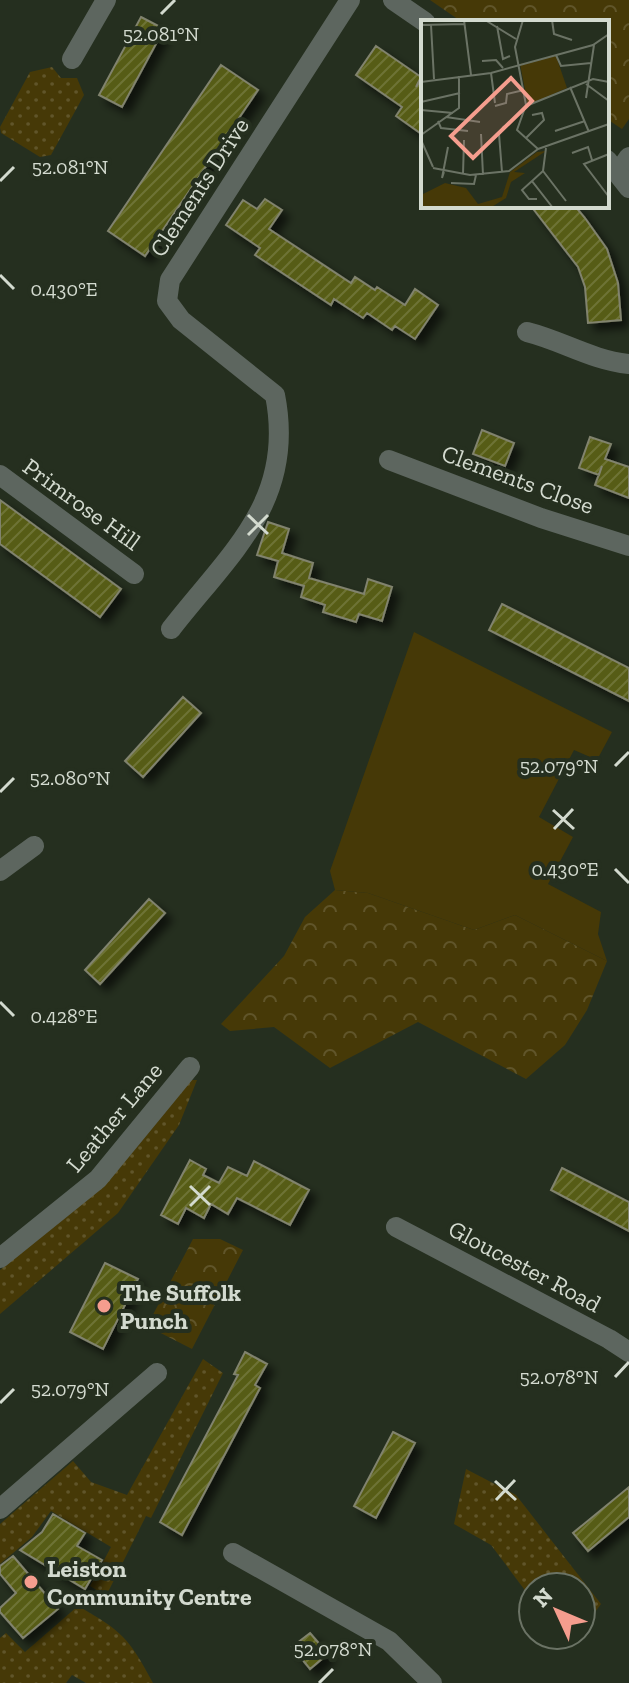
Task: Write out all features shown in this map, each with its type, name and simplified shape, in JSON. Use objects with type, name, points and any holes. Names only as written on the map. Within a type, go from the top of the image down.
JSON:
[{"type":"street","points":[[72,59],[106,0]]},
{"type":"street","name":"Clements Drive","points":[[171,629],[242,542],[261,513],[277,456],[279,419],[275,395],[181,320],[167,301],[170,280],[350,0]]},
{"type":"street","points":[[393,0],[422,20]]},
{"type":"street","points":[[527,332],[588,356],[629,364]]},
{"type":"street","name":"Clements Close","points":[[389,460],[541,518],[629,546]]},
{"type":"street","name":"Primrose Hill","points":[[0,475],[134,574]]},
{"type":"street","points":[[0,871],[34,846]]},
{"type":"street","name":"Leather Lane","points":[[0,1258],[98,1179],[190,1067]]},
{"type":"street","name":"Gloucester Road","points":[[396,1227],[629,1352]]},
{"type":"street","points":[[0,1509],[157,1373]]},
{"type":"street","points":[[233,1553],[389,1641],[432,1683]]},
{"type":"green space","points":[[430,0],[629,0],[629,119],[622,129],[609,120],[609,20],[459,20]]},
{"type":"green space","points":[[52,67],[61,78],[77,78],[84,95],[51,155],[40,157],[1,133],[0,127],[30,72]]},
{"type":"green space","points":[[414,632],[612,732],[597,760],[574,750],[539,817],[573,837],[548,884],[601,912],[598,934],[607,961],[515,915],[474,930],[368,893],[335,890],[330,871]]},
{"type":"green space","points":[[335,890],[368,893],[474,930],[515,915],[607,961],[587,1010],[565,1045],[526,1079],[418,1022],[330,1068],[274,1027],[230,1031],[221,1024],[284,956],[305,917]]},
{"type":"green space","points":[[189,1080],[197,1080],[179,1125],[118,1213],[0,1314],[0,1270],[89,1198]]},
{"type":"green space","points":[[193,1239],[220,1239],[243,1250],[192,1349],[147,1326]]},
{"type":"green space","points":[[203,1359],[223,1373],[151,1518],[146,1516],[106,1596],[90,1586],[111,1547],[51,1511],[32,1537],[0,1564],[0,1524],[73,1461],[91,1482],[127,1495]]},
{"type":"green space","points":[[466,1469],[516,1495],[575,1571],[517,1571],[517,1580],[491,1545],[454,1524]]},
{"type":"green space","points":[[78,1606],[123,1637],[153,1683],[86,1683],[72,1675],[66,1683],[0,1683],[0,1638],[6,1633],[25,1652]]},
{"type":"building","points":[[141,17],[164,29],[122,107],[99,95]]},
{"type":"building","points":[[376,46],[421,77],[416,87],[421,80],[421,134],[396,116],[402,107],[356,75]]},
{"type":"building","points":[[221,65],[258,90],[145,256],[108,231]]},
{"type":"building","points":[[265,199],[282,210],[269,229],[351,283],[355,277],[405,305],[415,289],[438,305],[415,339],[395,326],[392,330],[367,313],[363,318],[334,299],[331,305],[255,255],[260,248],[226,225],[243,200],[257,209]]},
{"type":"building","points":[[533,208],[577,208],[585,218],[607,249],[618,283],[621,320],[588,323],[585,287],[578,267]]},
{"type":"building","points":[[482,430],[514,443],[505,466],[473,454]]},
{"type":"building","points":[[590,437],[611,444],[605,459],[629,467],[629,498],[595,485],[599,475],[579,468]]},
{"type":"building","points":[[0,500],[121,589],[100,617],[0,544]]},
{"type":"building","points":[[268,522],[289,529],[282,553],[313,563],[309,578],[364,594],[368,579],[392,587],[382,621],[359,614],[356,622],[323,612],[325,605],[301,597],[304,586],[274,577],[278,561],[257,555]]},
{"type":"building","points":[[502,604],[629,668],[629,701],[489,630]]},
{"type":"building","points":[[183,697],[201,713],[143,777],[125,761]]},
{"type":"building","points":[[149,899],[165,913],[100,984],[85,970]]},
{"type":"building","points":[[190,1160],[206,1169],[203,1175],[219,1183],[228,1167],[247,1176],[254,1161],[309,1190],[290,1225],[237,1198],[228,1214],[211,1204],[204,1218],[186,1208],[178,1224],[161,1215]]},
{"type":"building","points":[[562,1168],[629,1202],[629,1231],[551,1190]]},
{"type":"building","name":"The Suffolk Punch","points":[[105,1263],[138,1279],[103,1349],[70,1332]]},
{"type":"building","points":[[245,1352],[267,1364],[255,1385],[260,1388],[182,1535],[160,1522],[238,1375],[234,1374]]},
{"type":"building","points":[[393,1432],[415,1443],[376,1518],[354,1506]]},
{"type":"building","points":[[629,1487],[629,1517],[588,1551],[573,1533]]},
{"type":"building","points":[[53,1514],[85,1533],[77,1546],[102,1560],[85,1589],[20,1550],[42,1532]]},
{"type":"building","points":[[13,1556],[58,1609],[23,1638],[0,1612],[0,1608],[16,1593],[0,1574],[0,1566]]},
{"type":"building","points":[[310,1633],[328,1654],[310,1669],[292,1647]]},
{"type":"place","name":"The Suffolk Punch","points":[[104,1306]]},
{"type":"place","name":"Leiston Community Centre","points":[[31,1582]]}]
